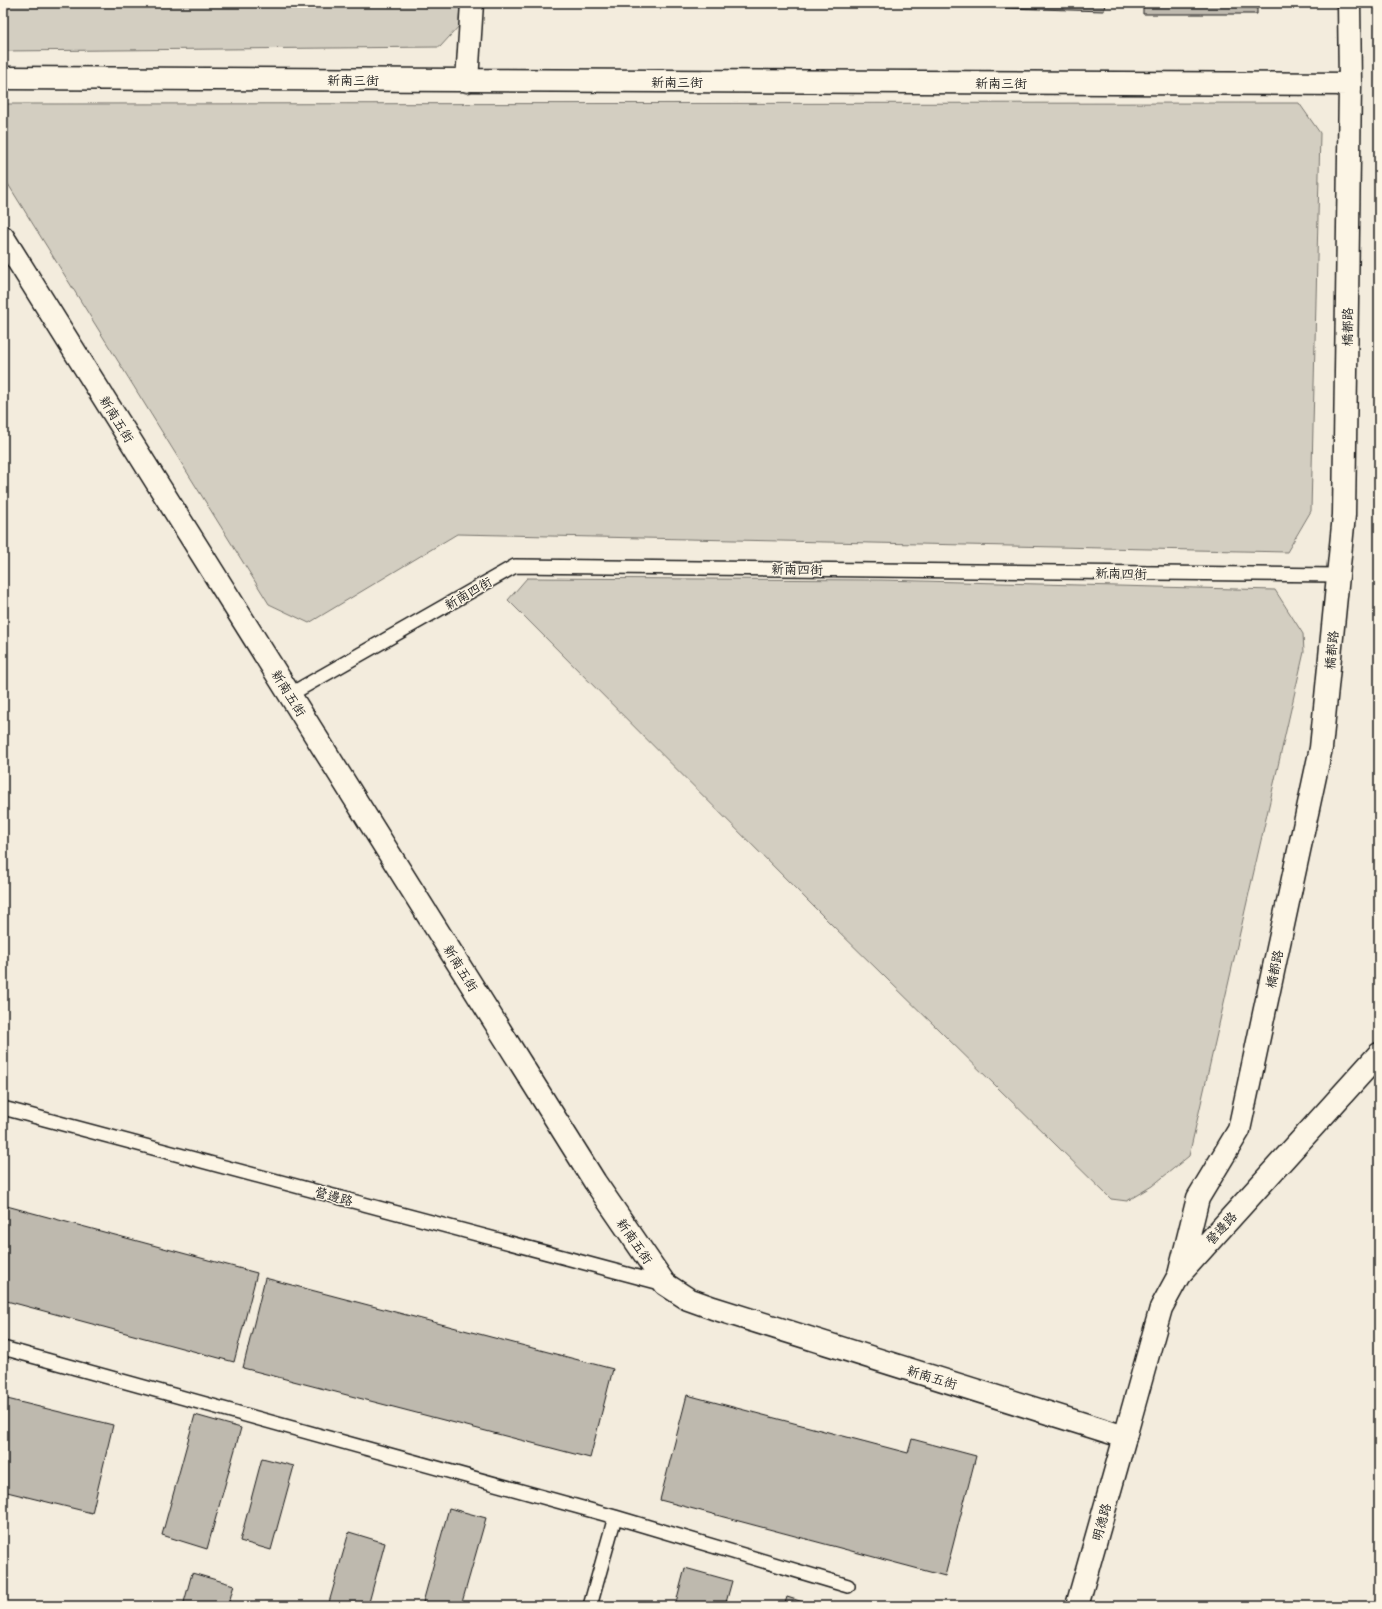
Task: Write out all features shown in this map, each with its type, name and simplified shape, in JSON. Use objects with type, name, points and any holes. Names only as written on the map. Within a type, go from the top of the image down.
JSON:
[{"type":"street","points":[[467,81],[472,3]]},
{"type":"street","name":"橋都路","points":[[1178,1275],[1198,1198],[1239,1130],[1321,748],[1344,515],[1350,3]]},
{"type":"street","name":"新南三街","points":[[3,78],[1350,84]]},
{"type":"street","name":"新南五街","points":[[3,237],[595,1182],[665,1284],[688,1299],[713,1308],[1125,1437]]},
{"type":"street","name":"營邊路","points":[[1125,1437],[1161,1308],[1178,1275],[1379,1054]]},
{"type":"street","name":"明德路","points":[[1077,1606],[1125,1437]]},
{"type":"lane","name":"新南四街","points":[[289,695],[515,566],[1338,575]]},
{"type":"lane","name":"營邊路","points":[[3,1108],[665,1284]]},
{"type":"lane","points":[[3,1348],[615,1517],[848,1586]]},
{"type":"lane","points":[[590,1606],[615,1517]]},
{"type":"shaded area","points":[[3,3],[461,3],[460,25],[440,47],[3,51]]},
{"type":"shaded area","points":[[1299,103],[1320,133],[1311,511],[1287,552],[457,534],[309,623],[269,604],[3,176],[3,104]]},
{"type":"shaded area","points":[[527,578],[881,580],[1275,590],[1303,634],[1304,652],[1189,1156],[1152,1186],[1127,1201],[1111,1199],[828,921],[508,600]]},
{"type":"building","points":[[940,3],[1105,3],[1104,11],[940,6]]},
{"type":"building","points":[[1143,3],[1257,3],[1257,14],[1143,14]]},
{"type":"building","points":[[3,1205],[257,1273],[234,1362],[3,1300]]},
{"type":"building","points":[[265,1278],[613,1369],[590,1458],[243,1368]]},
{"type":"building","points":[[687,1395],[908,1453],[912,1439],[976,1456],[945,1576],[660,1500]]},
{"type":"building","points":[[3,1398],[113,1425],[92,1513],[3,1491]]},
{"type":"building","points":[[195,1415],[241,1428],[207,1549],[162,1535]]},
{"type":"building","points":[[262,1458],[294,1466],[271,1550],[240,1541]]},
{"type":"building","points":[[449,1508],[486,1518],[461,1606],[422,1606]]},
{"type":"building","points":[[349,1532],[385,1543],[368,1606],[328,1606]]},
{"type":"building","points":[[685,1568],[732,1581],[725,1606],[675,1606]]},
{"type":"building","points":[[192,1573],[234,1585],[228,1606],[183,1606]]},
{"type":"building","points":[[787,1597],[816,1606],[784,1606]]}]
